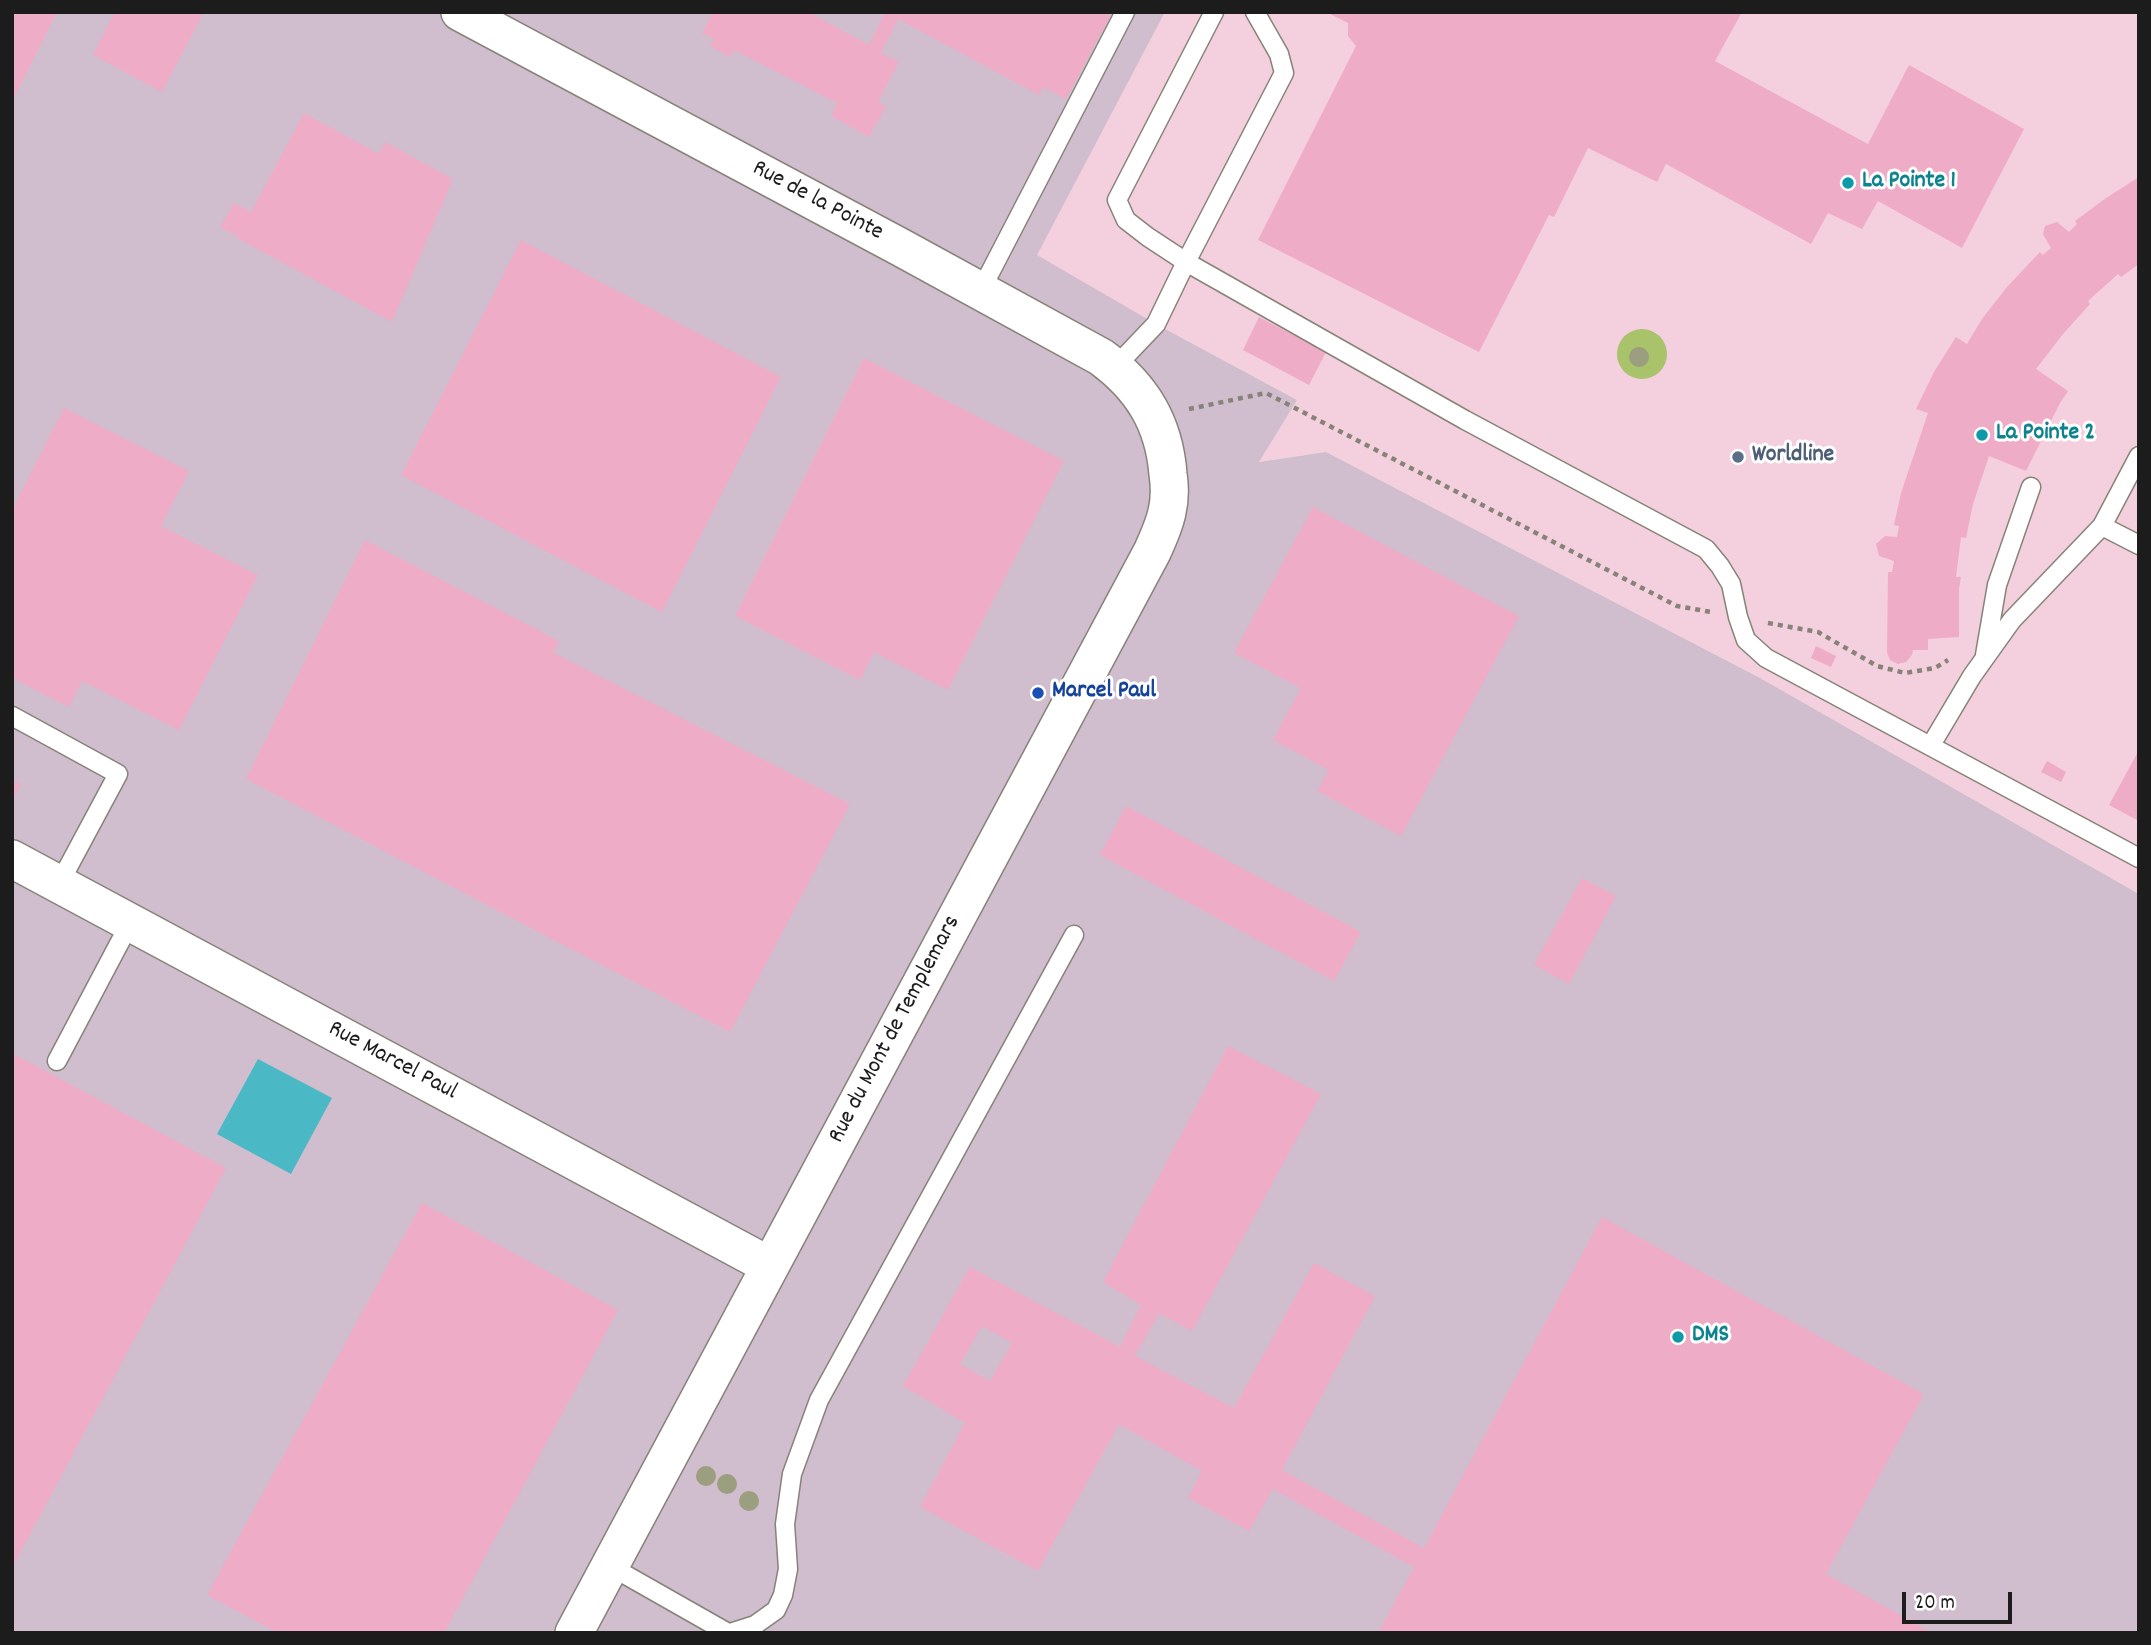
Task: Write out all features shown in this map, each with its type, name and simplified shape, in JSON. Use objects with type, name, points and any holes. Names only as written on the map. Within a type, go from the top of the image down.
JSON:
[{"type":"street","name":"Rue de la Pointe","points":[[460,12],[981,290],[1101,357],[1128,378],[1154,416]]},
{"type":"street","name":"Rue du Mont de Templemars","points":[[573,1633],[1152,552],[1168,510],[1170,488],[1165,447],[1154,416]]},
{"type":"street","name":"Rue Marcel Paul","points":[[12,859],[770,1266]]},
{"type":"lane","points":[[981,290],[1125,12]]},
{"type":"lane","points":[[1214,12],[1117,200],[1126,220],[1186,262],[1465,420],[1706,549],[1731,584],[1746,640],[1766,658],[2139,858]]},
{"type":"lane","points":[[1115,367],[1156,324],[1284,73],[1279,54],[1255,12]]},
{"type":"lane","points":[[1931,745],[1972,676],[2012,620],[2102,526],[2139,456]]},
{"type":"lane","points":[[1985,658],[1997,585],[2031,487]]},
{"type":"lane","points":[[2102,526],[2139,545]]},
{"type":"lane","points":[[12,716],[118,774],[59,884]]},
{"type":"lane","points":[[57,1061],[130,923]]},
{"type":"lane","points":[[610,1566],[729,1633],[755,1626],[776,1610],[783,1595],[788,1569],[785,1524],[792,1474],[818,1400],[1074,936]]},
{"type":"path","points":[[1154,416],[1266,393],[1677,606],[1818,632],[1877,666],[1905,673],[1935,668],[1988,632]]},
{"type":"shaded area","points":[[12,12],[1165,12],[1037,255],[1156,324],[1297,400],[1259,462],[1326,452],[1760,678],[2139,894],[2139,1633],[12,1633]]},
{"type":"shaded area","name":"Worldline","points":[[1165,12],[2139,12],[2139,894],[1760,678],[1326,452],[1258,462],[1297,400],[1036,255]]},
{"type":"green space","points":[[1632,330],[1652,330],[1666,344],[1666,364],[1652,378],[1632,378],[1618,364],[1618,344]]},
{"type":"water","points":[[258,1059],[332,1098],[291,1174],[217,1134]]},
{"type":"building","points":[[12,12],[57,12],[12,102]]},
{"type":"building","points":[[115,12],[204,12],[162,92],[93,55]]},
{"type":"building","points":[[713,12],[808,12],[869,45],[884,14],[880,12],[1102,12],[1110,16],[1066,99],[1043,87],[1039,95],[898,19],[881,53],[899,62],[878,102],[886,106],[869,137],[831,116],[837,103],[734,50],[730,57],[710,46],[714,39],[702,33]]},
{"type":"building","name":"La Pointe 1","points":[[1326,12],[1742,12],[1715,61],[1868,144],[1909,65],[2024,129],[1962,248],[1878,201],[1862,229],[1828,213],[1811,244],[1666,164],[1657,182],[1588,148],[1554,217],[1549,215],[1479,352],[1258,240],[1356,46],[1348,36],[1348,23]]},
{"type":"building","points":[[304,113],[379,154],[385,142],[453,179],[392,322],[220,227],[234,203],[251,212]]},
{"type":"building","name":"La Pointe 2","points":[[2139,177],[2139,264],[2121,277],[2118,274],[2088,301],[2090,304],[2036,369],[2068,391],[2026,471],[1989,456],[1973,504],[1966,538],[1961,537],[1956,577],[1961,577],[1959,637],[1928,639],[1928,650],[1913,650],[1906,662],[1898,664],[1890,660],[1887,652],[1888,572],[1892,572],[1894,561],[1879,556],[1876,544],[1885,536],[1897,537],[1899,526],[1894,525],[1901,493],[1928,413],[1916,409],[1934,372],[1956,337],[1967,344],[2007,287],[2040,252],[2043,255],[2051,248],[2043,234],[2045,226],[2057,222],[2069,232],[2077,224],[2075,221]]},
{"type":"building","points":[[521,240],[781,377],[662,612],[401,475]]},
{"type":"building","points":[[1259,317],[1326,352],[1309,385],[1243,350]]},
{"type":"building","points":[[864,358],[1064,461],[948,690],[874,652],[860,680],[735,616]]},
{"type":"building","points":[[64,408],[189,471],[161,526],[258,575],[179,730],[82,681],[69,707],[12,678],[12,510]]},
{"type":"building","points":[[1313,507],[1519,616],[1401,836],[1317,791],[1329,770],[1273,740],[1301,688],[1234,653]]},
{"type":"building","points":[[365,540],[559,641],[554,653],[850,804],[730,1032],[246,779]]},
{"type":"building","points":[[1816,646],[1836,656],[1831,667],[1811,658]]},
{"type":"building","points":[[2139,750],[2139,821],[2109,805]]},
{"type":"building","points":[[2047,761],[2066,772],[2061,782],[2041,772]]},
{"type":"building","points":[[12,779],[21,784],[12,803]]},
{"type":"building","points":[[1126,806],[1361,932],[1334,981],[1100,855]]},
{"type":"building","points":[[1582,878],[1616,896],[1569,984],[1534,965]]},
{"type":"building","name":"DMS","points":[[1228,1046],[1321,1094],[1192,1331],[1159,1313],[1135,1356],[1234,1408],[1314,1263],[1375,1296],[1282,1470],[1424,1548],[1602,1217],[1924,1394],[1826,1574],[1933,1633],[1378,1633],[1414,1567],[1273,1489],[1249,1531],[1188,1498],[1202,1471],[1119,1424],[1038,1571],[920,1507],[965,1423],[903,1386],[970,1267],[1120,1347],[1141,1305],[1103,1282]],"holes":[[[982,1326],[1012,1343],[990,1381],[960,1364]]]},
{"type":"building","points":[[12,1053],[226,1168],[12,1568]]},
{"type":"building","points":[[422,1203],[618,1310],[444,1633],[278,1633],[207,1595]]},
{"type":"place","name":"La Pointe 1","points":[[1848,183]]},
{"type":"place","name":"La Pointe 2","points":[[1982,435]]},
{"type":"place","name":"Worldline","points":[[1738,457]]},
{"type":"place","name":"Marcel Paul","points":[[1038,693]]},
{"type":"place","name":"DMS","points":[[1678,1337]]}]
